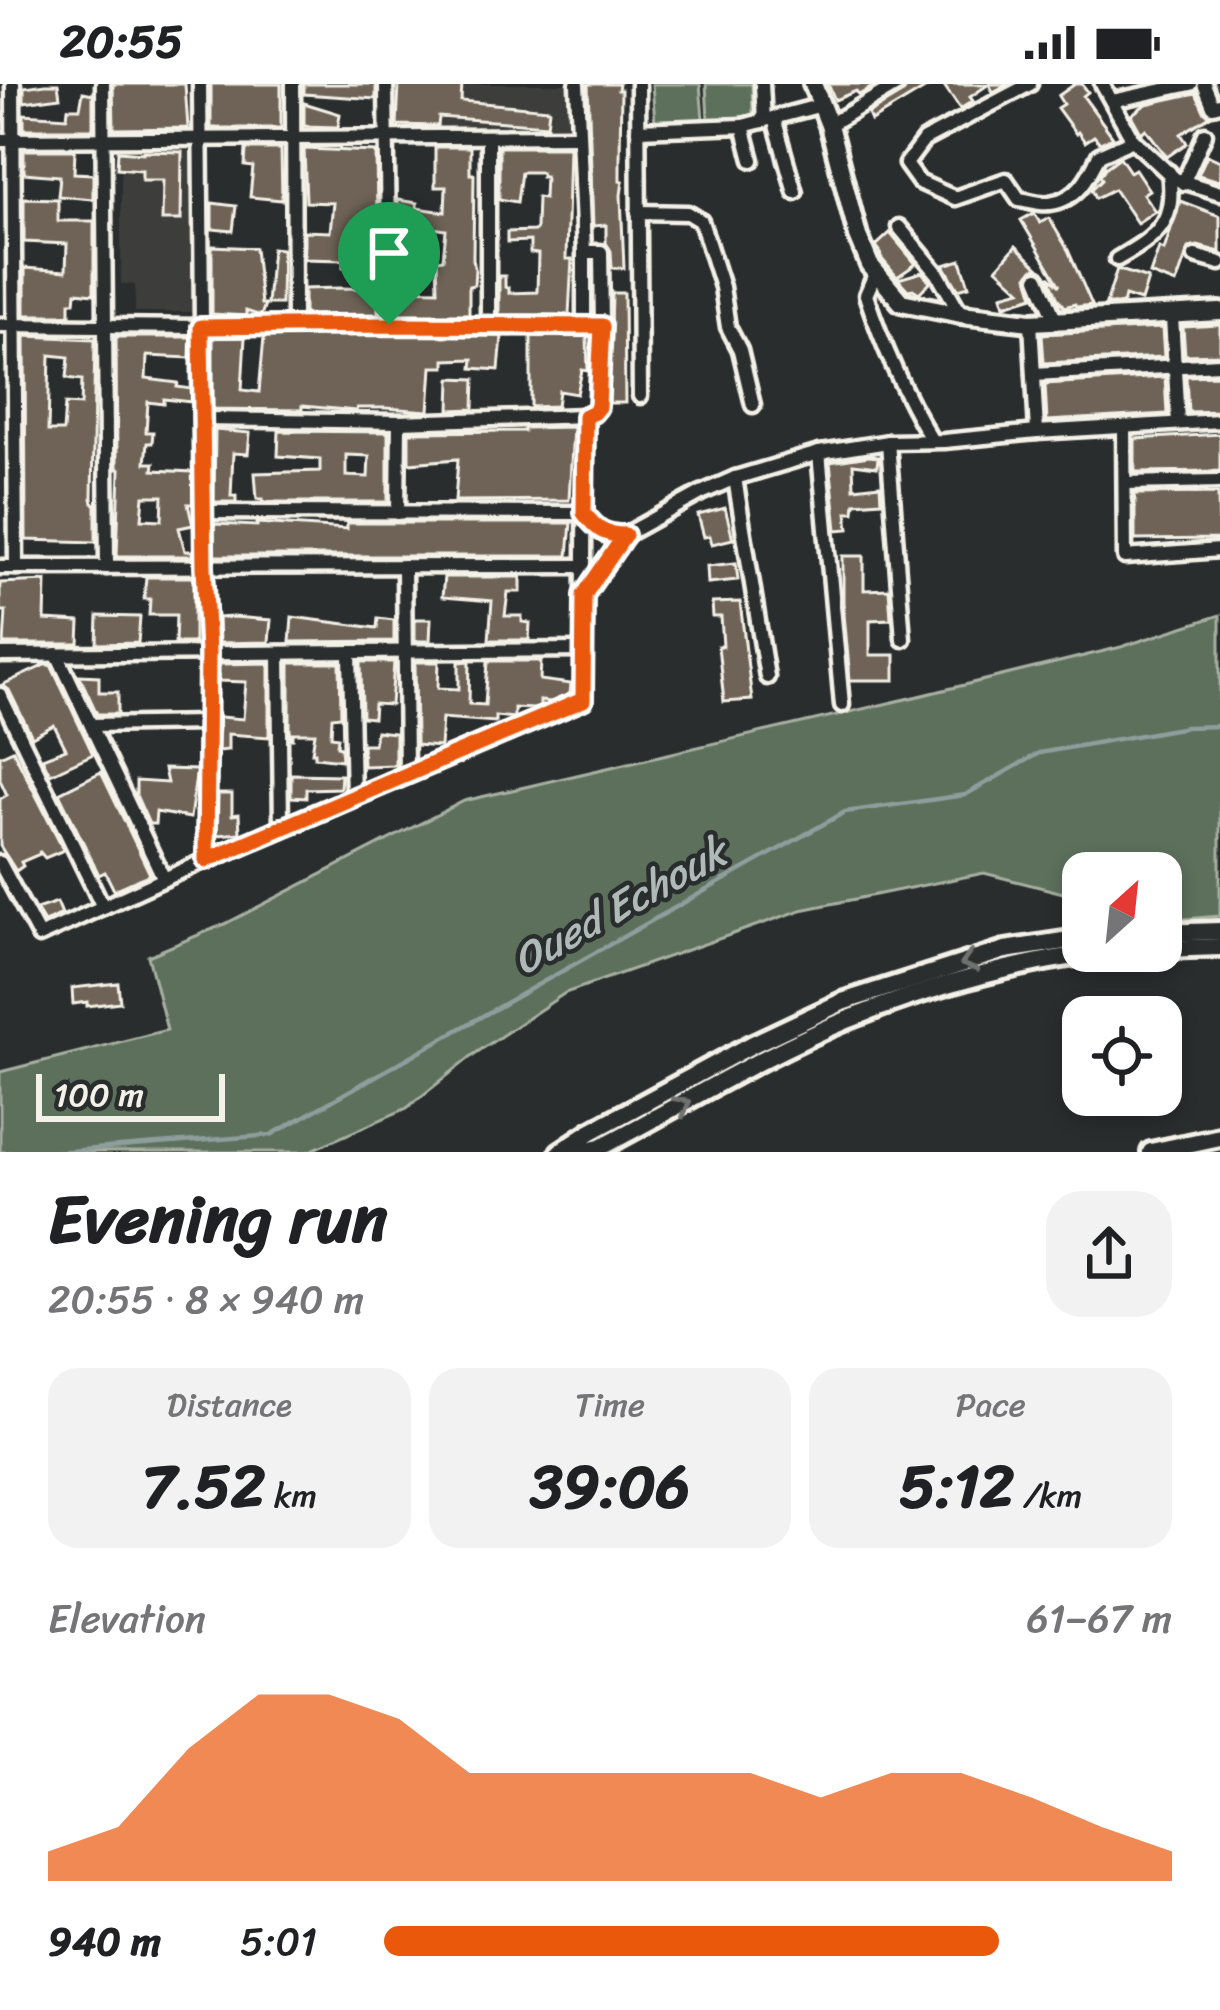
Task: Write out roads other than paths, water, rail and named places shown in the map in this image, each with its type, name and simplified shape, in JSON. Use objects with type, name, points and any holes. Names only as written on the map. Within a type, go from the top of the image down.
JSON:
[{"type":"street","points":[[13,84],[7,140],[16,324],[16,567]]},
{"type":"street","points":[[103,84],[107,567]]},
{"type":"street","points":[[200,84],[208,652],[206,860]]},
{"type":"street","points":[[293,84],[294,326]]},
{"type":"street","points":[[386,84],[389,325]]},
{"type":"street","points":[[577,84],[584,326]]},
{"type":"street","points":[[638,84],[640,396]]},
{"type":"street","points":[[762,84],[769,120],[795,192]]},
{"type":"street","points":[[813,84],[829,125],[858,236],[870,265],[901,302],[1031,322],[1220,312]]},
{"type":"street","points":[[829,125],[898,84]]},
{"type":"street","points":[[1030,84],[924,140],[906,164],[919,182],[955,198],[1006,181],[1019,199],[1048,204],[1085,184],[1099,155],[1133,140]]},
{"type":"street","points":[[1102,84],[1133,140],[1183,183],[1220,193]]},
{"type":"street","points":[[1112,101],[1192,84]]},
{"type":"street","points":[[1204,84],[1213,106],[1220,104]]},
{"type":"street","points":[[638,130],[743,126],[822,105]]},
{"type":"street","points":[[743,126],[752,160]]},
{"type":"street","points":[[1183,183],[1205,134]]},
{"type":"street","points":[[488,136],[488,326]]},
{"type":"street","points":[[7,140],[578,136]]},
{"type":"street","points":[[1117,259],[1165,224],[1172,194],[1168,170]]},
{"type":"street","points":[[638,212],[688,213],[701,221],[753,405]]},
{"type":"street","points":[[899,227],[938,274],[961,314]]},
{"type":"street","points":[[203,419],[399,422],[593,413],[598,407],[601,252],[584,252]]},
{"type":"street","points":[[1195,256],[1220,263]]},
{"type":"street","points":[[876,272],[866,296],[878,333],[932,441]]},
{"type":"street","points":[[1039,278],[1055,321]]},
{"type":"street","points":[[1172,317],[1178,423]]},
{"type":"street","points":[[1031,322],[1037,431]]},
{"type":"street","points":[[0,325],[602,326]]},
{"type":"street","points":[[1034,374],[1220,364]]},
{"type":"street","points":[[0,863],[39,936],[583,700],[585,416]]},
{"type":"street","points":[[584,595],[625,535],[735,478],[819,453],[888,442],[1220,421]]},
{"type":"street","points":[[398,513],[399,422]]},
{"type":"street","points":[[1124,427],[1125,557],[1220,550]]},
{"type":"street","points":[[888,442],[903,639]]},
{"type":"street","points":[[819,453],[842,705]]},
{"type":"street","points":[[735,478],[767,677]]},
{"type":"street","points":[[1125,483],[1220,481]]},
{"type":"street","points":[[205,512],[584,513]]},
{"type":"street","points":[[584,513],[606,535],[625,535]]},
{"type":"street","points":[[404,566],[406,775]]},
{"type":"street","points":[[0,567],[584,566]]},
{"type":"street","points":[[0,655],[583,650]]},
{"type":"street","points":[[279,653],[281,828]]},
{"type":"street","points":[[350,653],[352,798]]},
{"type":"street","points":[[57,654],[164,879]]},
{"type":"street","points":[[0,694],[103,907]]},
{"type":"street","points":[[91,724],[206,723]]},
{"type":"street","points":[[1182,932],[1220,931]]},
{"type":"street","points":[[560,1152],[772,1034],[842,1002],[1005,950],[1062,941]]},
{"type":"street","points":[[1182,948],[1220,947]]},
{"type":"street","points":[[577,1152],[601,1147],[848,1020],[977,978],[1062,959]]},
{"type":"street","points":[[1151,1152],[1220,1137]]},
{"type":"waterway","name":"Oued Echouk","points":[[56,1152],[271,1135],[845,812],[965,795],[1039,753],[1186,727],[1220,726]]}]
